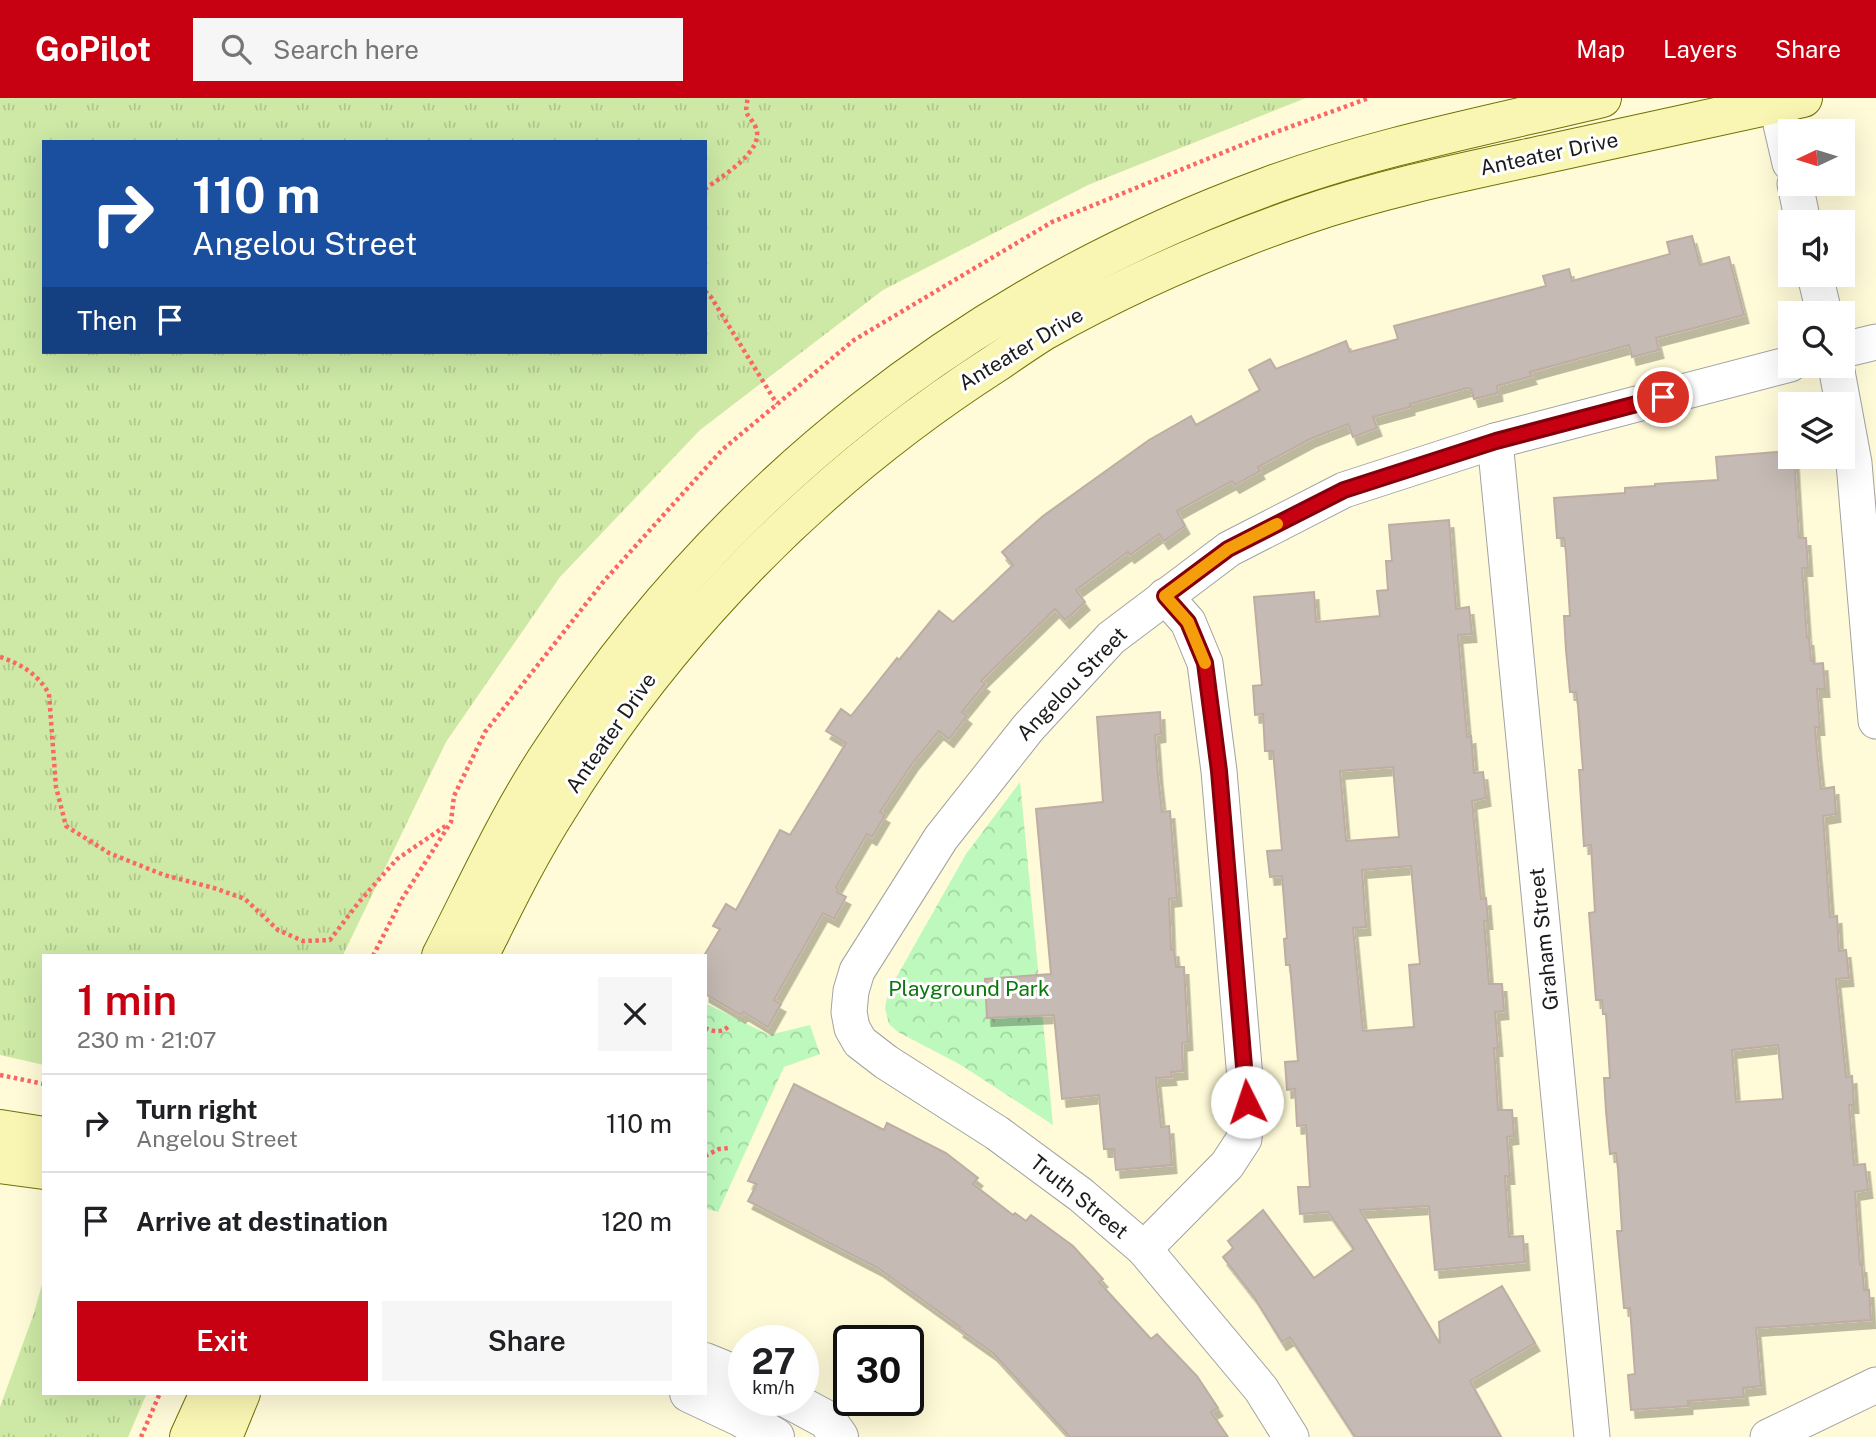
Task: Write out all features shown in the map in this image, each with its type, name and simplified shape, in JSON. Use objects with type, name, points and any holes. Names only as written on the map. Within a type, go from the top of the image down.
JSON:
[{"type":"main road","name":"Anteater Drive","points":[[443,954],[509,822],[551,751],[644,624],[706,552],[740,518],[892,386],[1028,296],[1160,230],[1267,186],[1381,152],[1602,98]]},
{"type":"main road","name":"Anteater Drive","points":[[480,954],[544,833],[597,749],[647,681],[701,616],[754,556],[813,502],[881,443],[953,390],[1042,332],[1138,282],[1192,257],[1302,216],[1415,183],[1785,100]]},
{"type":"main road","points":[[0,1129],[42,1136]]},
{"type":"main road","points":[[0,1164],[42,1170]]},
{"type":"main road","points":[[189,1437],[208,1395]]},
{"type":"main road","points":[[223,1437],[241,1395]]},
{"type":"street","points":[[1785,100],[1787,119]]},
{"type":"street","points":[[1855,347],[1876,342]]},
{"type":"street","name":"Angelou Street","points":[[851,992],[858,971],[889,917],[941,838],[1028,728],[1111,638],[1228,549],[1344,490],[1496,441],[1778,367]]},
{"type":"street","points":[[1838,378],[1854,463],[1876,721]]},
{"type":"street","name":"Graham Street","points":[[1496,441],[1592,1437]]},
{"type":"street","points":[[1144,1249],[1227,1165],[1244,1139],[1247,1102],[1219,771],[1205,663],[1188,622],[1165,596]]},
{"type":"street","name":"Truth Street","points":[[851,992],[849,1012],[852,1028],[860,1042],[886,1062],[1007,1140],[1081,1195],[1144,1249],[1261,1389],[1291,1437]]},
{"type":"street","points":[[707,1363],[728,1371]]},
{"type":"street","points":[[1768,1437],[1876,1385]]},
{"type":"street","points":[[693,1395],[775,1437]]},
{"type":"street","points":[[819,1416],[827,1420],[839,1437]]},
{"type":"path","points":[[707,187],[749,154],[758,140],[756,128],[748,119],[748,98]]},
{"type":"path","points":[[707,293],[778,404]]},
{"type":"path","points":[[0,657],[16,662],[42,681],[49,694],[56,787],[66,826],[109,853],[164,875],[245,899],[278,930],[303,941],[330,940],[397,859],[451,822]]},
{"type":"path","points":[[707,1029],[717,1032],[724,1031],[729,1026]]},
{"type":"path","points":[[0,1075],[42,1084]]},
{"type":"path","points":[[707,1155],[729,1148]]},
{"type":"path","points":[[141,1437],[159,1395]]},
{"type":"shaded area","points":[[0,98],[1876,98],[1876,1437],[0,1437]]},
{"type":"green space","points":[[0,98],[1306,98],[1088,185],[883,290],[700,430],[560,577],[446,742],[343,954],[42,954],[42,1065],[0,1055]]},
{"type":"green space","name":"Playground Park","points":[[1020,782],[1053,1125],[961,1065],[898,1032],[889,1024],[885,1008],[888,992],[966,854]]},
{"type":"green space","points":[[707,1004],[769,1035],[810,1025],[820,1054],[784,1067],[718,1212],[707,1209]]},
{"type":"green space","points":[[42,1284],[42,1395],[146,1395],[128,1437],[0,1437],[0,1407]]},
{"type":"building","points":[[1692,236],[1700,265],[1729,257],[1744,315],[1656,338],[1659,350],[1632,357],[1629,345],[1530,372],[1532,376],[1497,386],[1498,393],[1474,399],[1471,389],[1467,388],[1410,404],[1410,407],[1373,417],[1377,428],[1353,437],[1348,424],[1310,439],[1258,467],[1260,471],[1235,485],[1232,481],[1177,511],[1185,526],[1164,541],[1159,534],[1130,555],[1128,552],[1076,590],[1085,602],[1065,620],[1055,609],[981,681],[985,684],[962,712],[967,716],[949,739],[939,731],[914,761],[880,812],[885,815],[872,837],[867,834],[836,887],[837,892],[846,897],[834,919],[823,913],[774,1000],[781,1004],[768,1027],[707,995],[705,954],[720,929],[713,926],[726,904],[736,910],[780,830],[790,835],[846,743],[826,731],[841,709],[851,716],[939,611],[953,622],[1013,565],[1002,552],[1043,516],[1149,440],[1191,416],[1196,425],[1260,390],[1249,370],[1270,359],[1276,369],[1346,341],[1350,352],[1398,339],[1394,326],[1546,286],[1543,276],[1569,269],[1572,281],[1670,254],[1667,242]]},
{"type":"building","points":[[1778,452],[1778,469],[1795,469],[1799,538],[1806,538],[1808,568],[1802,568],[1807,638],[1811,661],[1814,661],[1814,664],[1823,663],[1825,689],[1817,689],[1820,727],[1815,727],[1821,789],[1834,787],[1836,814],[1823,816],[1830,917],[1837,916],[1839,951],[1846,950],[1849,978],[1836,979],[1846,1077],[1852,1076],[1854,1105],[1849,1105],[1854,1165],[1865,1164],[1868,1190],[1855,1192],[1860,1265],[1864,1290],[1869,1290],[1871,1320],[1756,1328],[1761,1386],[1743,1388],[1744,1397],[1688,1401],[1688,1406],[1631,1410],[1628,1375],[1635,1374],[1630,1308],[1624,1308],[1617,1231],[1622,1231],[1618,1169],[1616,1153],[1610,1154],[1606,1111],[1604,1078],[1610,1078],[1606,1014],[1603,1014],[1602,1000],[1596,1000],[1589,913],[1595,912],[1591,845],[1584,846],[1579,770],[1583,770],[1578,706],[1576,692],[1570,692],[1566,650],[1564,616],[1570,616],[1566,553],[1564,538],[1557,538],[1554,498],[1625,493],[1625,488],[1655,484],[1718,480],[1716,457]],"holes":[[[1778,1045],[1783,1099],[1736,1102],[1732,1050]]]},
{"type":"building","points":[[1449,520],[1456,609],[1469,607],[1472,634],[1458,635],[1467,737],[1471,736],[1474,773],[1483,772],[1486,798],[1472,801],[1481,899],[1486,898],[1488,921],[1484,921],[1489,984],[1502,984],[1504,1011],[1495,1012],[1498,1048],[1494,1048],[1498,1110],[1512,1110],[1514,1136],[1507,1137],[1510,1176],[1505,1176],[1509,1237],[1523,1236],[1525,1262],[1435,1270],[1429,1206],[1360,1210],[1440,1344],[1439,1322],[1502,1286],[1535,1343],[1470,1381],[1501,1437],[1355,1437],[1290,1337],[1282,1342],[1254,1297],[1223,1257],[1233,1248],[1228,1241],[1263,1210],[1314,1278],[1354,1249],[1328,1212],[1300,1214],[1298,1187],[1310,1187],[1306,1125],[1297,1126],[1295,1089],[1287,1090],[1285,1062],[1298,1061],[1290,965],[1286,965],[1284,939],[1287,938],[1282,876],[1270,877],[1267,851],[1282,850],[1273,751],[1265,751],[1263,714],[1255,715],[1253,686],[1262,685],[1254,597],[1314,592],[1316,622],[1380,616],[1377,591],[1388,590],[1386,561],[1392,561],[1389,525]],"holes":[[[1393,767],[1399,837],[1346,841],[1340,771]],[[1411,866],[1420,964],[1409,965],[1414,1027],[1363,1031],[1353,928],[1366,927],[1362,870]]]},
{"type":"building","points":[[1160,712],[1161,734],[1155,735],[1158,776],[1162,812],[1170,811],[1177,898],[1169,899],[1171,950],[1174,949],[1176,967],[1184,967],[1188,1042],[1182,1043],[1183,1071],[1171,1072],[1172,1077],[1156,1078],[1161,1127],[1169,1126],[1172,1165],[1116,1170],[1114,1149],[1104,1149],[1099,1095],[1062,1099],[1054,1015],[987,1018],[985,979],[1051,974],[1036,809],[1103,802],[1097,717]]},
{"type":"building","points":[[794,1084],[884,1130],[887,1123],[946,1153],[978,1178],[973,1184],[1013,1215],[1015,1213],[1026,1221],[1031,1215],[1073,1246],[1103,1279],[1099,1282],[1151,1339],[1157,1334],[1197,1376],[1218,1408],[1211,1412],[1228,1437],[1070,1437],[993,1353],[959,1329],[960,1327],[878,1268],[748,1201],[757,1184],[748,1181]]},
{"type":"slow traffic","points":[[1205,663],[1188,622],[1165,596],[1228,549],[1277,524]]},
{"type":"route","points":[[1247,1102],[1219,771],[1205,663],[1188,622],[1165,596],[1228,549],[1344,490],[1496,441],[1663,397]]}]
